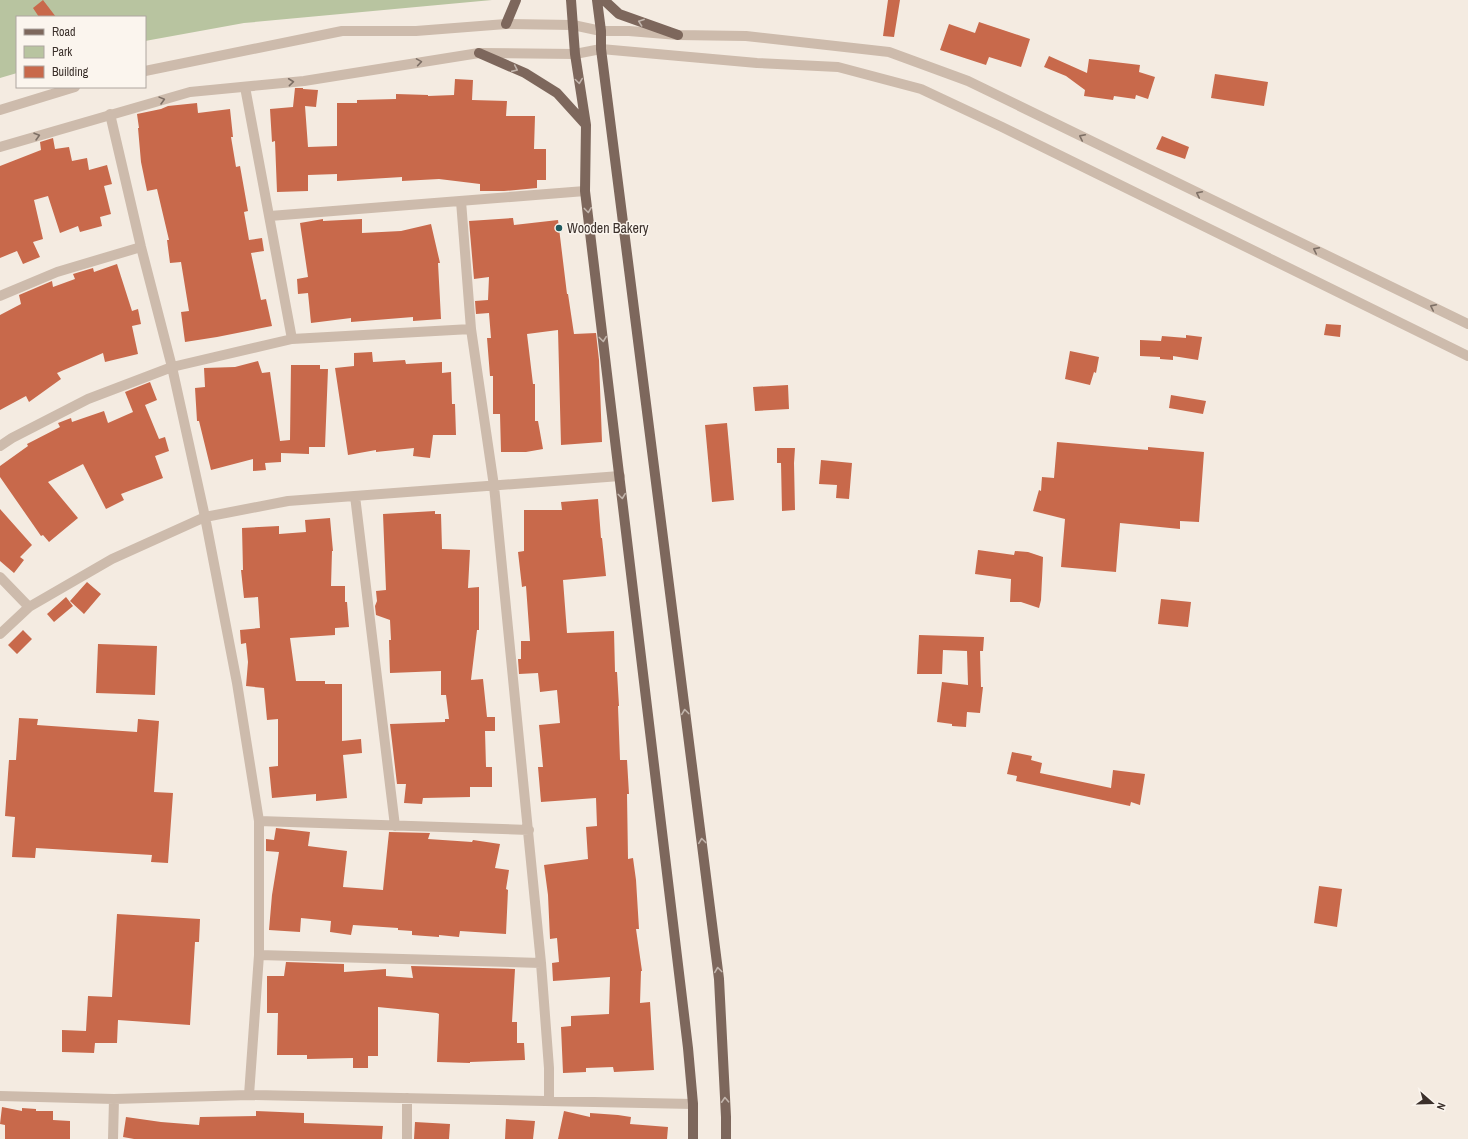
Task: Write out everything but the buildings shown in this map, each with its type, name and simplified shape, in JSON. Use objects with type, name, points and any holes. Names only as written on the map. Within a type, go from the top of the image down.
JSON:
[{"type":"main road","points":[[506,24],[516,0]]},
{"type":"main road","points":[[571,0],[575,54],[586,125],[586,192],[688,1048],[693,1104],[693,1139]]},
{"type":"main road","points":[[597,0],[601,49],[719,979],[726,1102],[726,1139]]},
{"type":"main road","points":[[604,0],[618,14],[678,35]]},
{"type":"main road","points":[[479,53],[525,73],[557,94],[586,125]]},
{"type":"street","points":[[146,71],[342,31],[416,31],[506,24],[573,25],[600,30],[678,35],[746,36],[889,52],[974,84],[1468,324]]},
{"type":"street","points":[[0,147],[190,92],[304,81],[479,53],[575,54],[601,49],[757,63],[838,67],[921,89],[1002,127],[1468,356]]},
{"type":"street","points":[[245,87],[292,339]]},
{"type":"street","points":[[0,110],[72,88]]},
{"type":"street","points":[[110,114],[141,247],[172,367],[205,517],[237,683],[259,822],[259,955],[248,1095]]},
{"type":"street","points":[[270,216],[586,192]]},
{"type":"street","points":[[461,201],[471,329],[494,486],[529,830],[549,1068],[549,1101]]},
{"type":"street","points":[[0,296],[57,272],[141,247]]},
{"type":"street","points":[[0,446],[12,438],[88,399],[172,367],[292,339],[471,329]]},
{"type":"street","points":[[0,634],[29,607],[112,559],[205,517],[288,501],[620,476]]},
{"type":"street","points":[[355,496],[395,826]]},
{"type":"street","points":[[0,577],[29,607]]},
{"type":"street","points":[[259,822],[529,830]]},
{"type":"street","points":[[259,955],[541,963]]},
{"type":"street","points":[[0,1096],[114,1099],[248,1095],[693,1104]]},
{"type":"street","points":[[407,1098],[407,1139]]},
{"type":"street","points":[[113,1139],[114,1099]]},
{"type":"green space","points":[[0,0],[492,0],[244,23],[146,41],[146,16],[16,16],[16,73],[0,78]]},
{"type":"place","name":"Wooden Bakery","points":[[559,228]]}]
